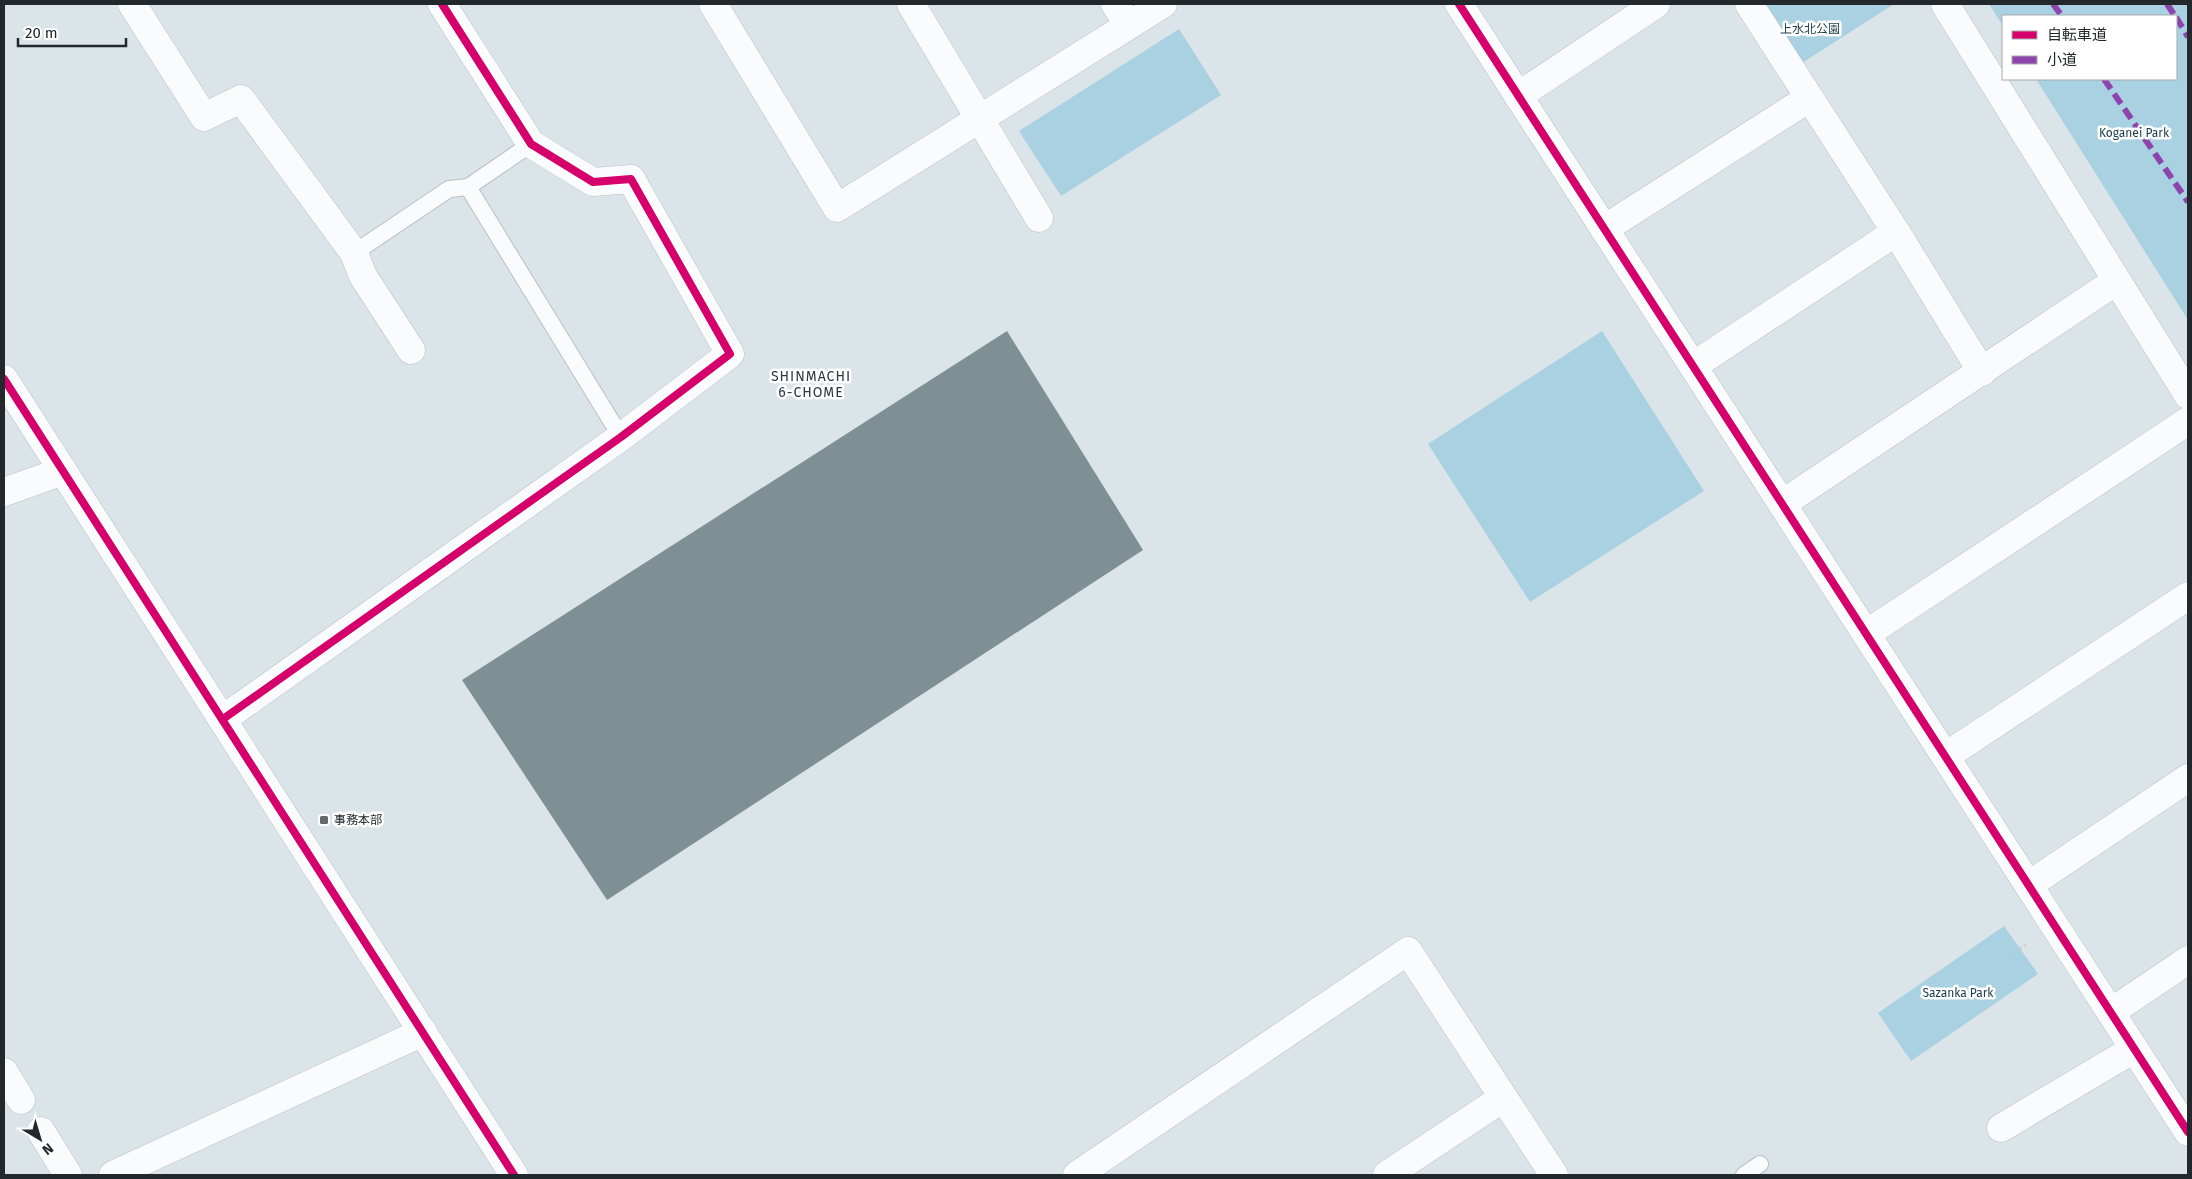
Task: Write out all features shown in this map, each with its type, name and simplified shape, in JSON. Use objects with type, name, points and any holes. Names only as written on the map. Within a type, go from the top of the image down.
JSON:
[{"type":"street","points":[[132,4],[204,117],[241,99],[354,253],[363,276],[411,350]]},
{"type":"street","points":[[223,719],[621,437],[730,354],[631,179],[593,182],[531,144],[442,4]]},
{"type":"street","points":[[713,4],[837,208],[979,118],[1122,14],[1163,4]]},
{"type":"street","points":[[911,4],[1039,218]]},
{"type":"street","points":[[1459,4],[2188,1132]]},
{"type":"street","points":[[1518,96],[1656,4]]},
{"type":"street","points":[[1749,4],[1896,232],[1982,372]]},
{"type":"street","points":[[1945,4],[2188,395]]},
{"type":"street","points":[[1604,229],[1809,98]]},
{"type":"street","points":[[1693,366],[1896,232]]},
{"type":"street","points":[[1782,504],[2116,281]]},
{"type":"street","points":[[4,380],[514,1175]]},
{"type":"street","points":[[1866,634],[2188,421]]},
{"type":"street","points":[[4,492],[63,471]]},
{"type":"street","points":[[1946,756],[2188,596]]},
{"type":"street","points":[[2028,885],[2188,778]]},
{"type":"street","points":[[1077,1175],[1408,951],[1554,1175]]},
{"type":"street","points":[[2111,1012],[2188,960]]},
{"type":"street","points":[[113,1175],[423,1032]]},
{"type":"street","points":[[2001,1128],[2134,1049]]},
{"type":"street","points":[[4,1072],[22,1100]]},
{"type":"street","points":[[1388,1175],[1503,1098]]},
{"type":"street","points":[[41,1131],[68,1175]]},
{"type":"lane","points":[[354,253],[448,189],[468,186],[531,144]]},
{"type":"lane","points":[[468,186],[621,437]]},
{"type":"lane","points":[[1744,1175],[1760,1164]]},
{"type":"green space","name":"上水北公園","points":[[1765,4],[1894,4],[1802,63]]},
{"type":"green space","name":"Koganei Park","points":[[1989,4],[2188,4],[2188,320],[2037,80],[2177,80],[2177,15],[2002,15],[2002,24]]},
{"type":"green space","points":[[1179,29],[1221,95],[1061,196],[1019,131]]},
{"type":"green space","points":[[1602,331],[1704,491],[1530,602],[1428,444]]},
{"type":"green space","name":"Sazanka Park","points":[[2004,926],[2038,974],[1911,1061],[1878,1013]]},
{"type":"building","points":[[1007,331],[1143,550],[607,900],[462,680]]},
{"type":"marked path","points":[[2053,4],[2061,15]]},
{"type":"marked path","points":[[2167,4],[2174,15]]},
{"type":"marked path","points":[[2177,19],[2188,37]]},
{"type":"marked path","points":[[2105,80],[2188,202]]},
{"type":"cycle path","points":[[223,719],[621,437],[730,354],[631,179],[593,182],[531,144],[442,4]]},
{"type":"cycle path","points":[[1459,4],[2188,1132]]},
{"type":"cycle path","points":[[4,379],[514,1175]]},
{"type":"place","name":"事務本部","points":[[324,820]]},
{"type":"district","name":"SHINMACHI 6-CHOME","points":[[811,384]]}]
